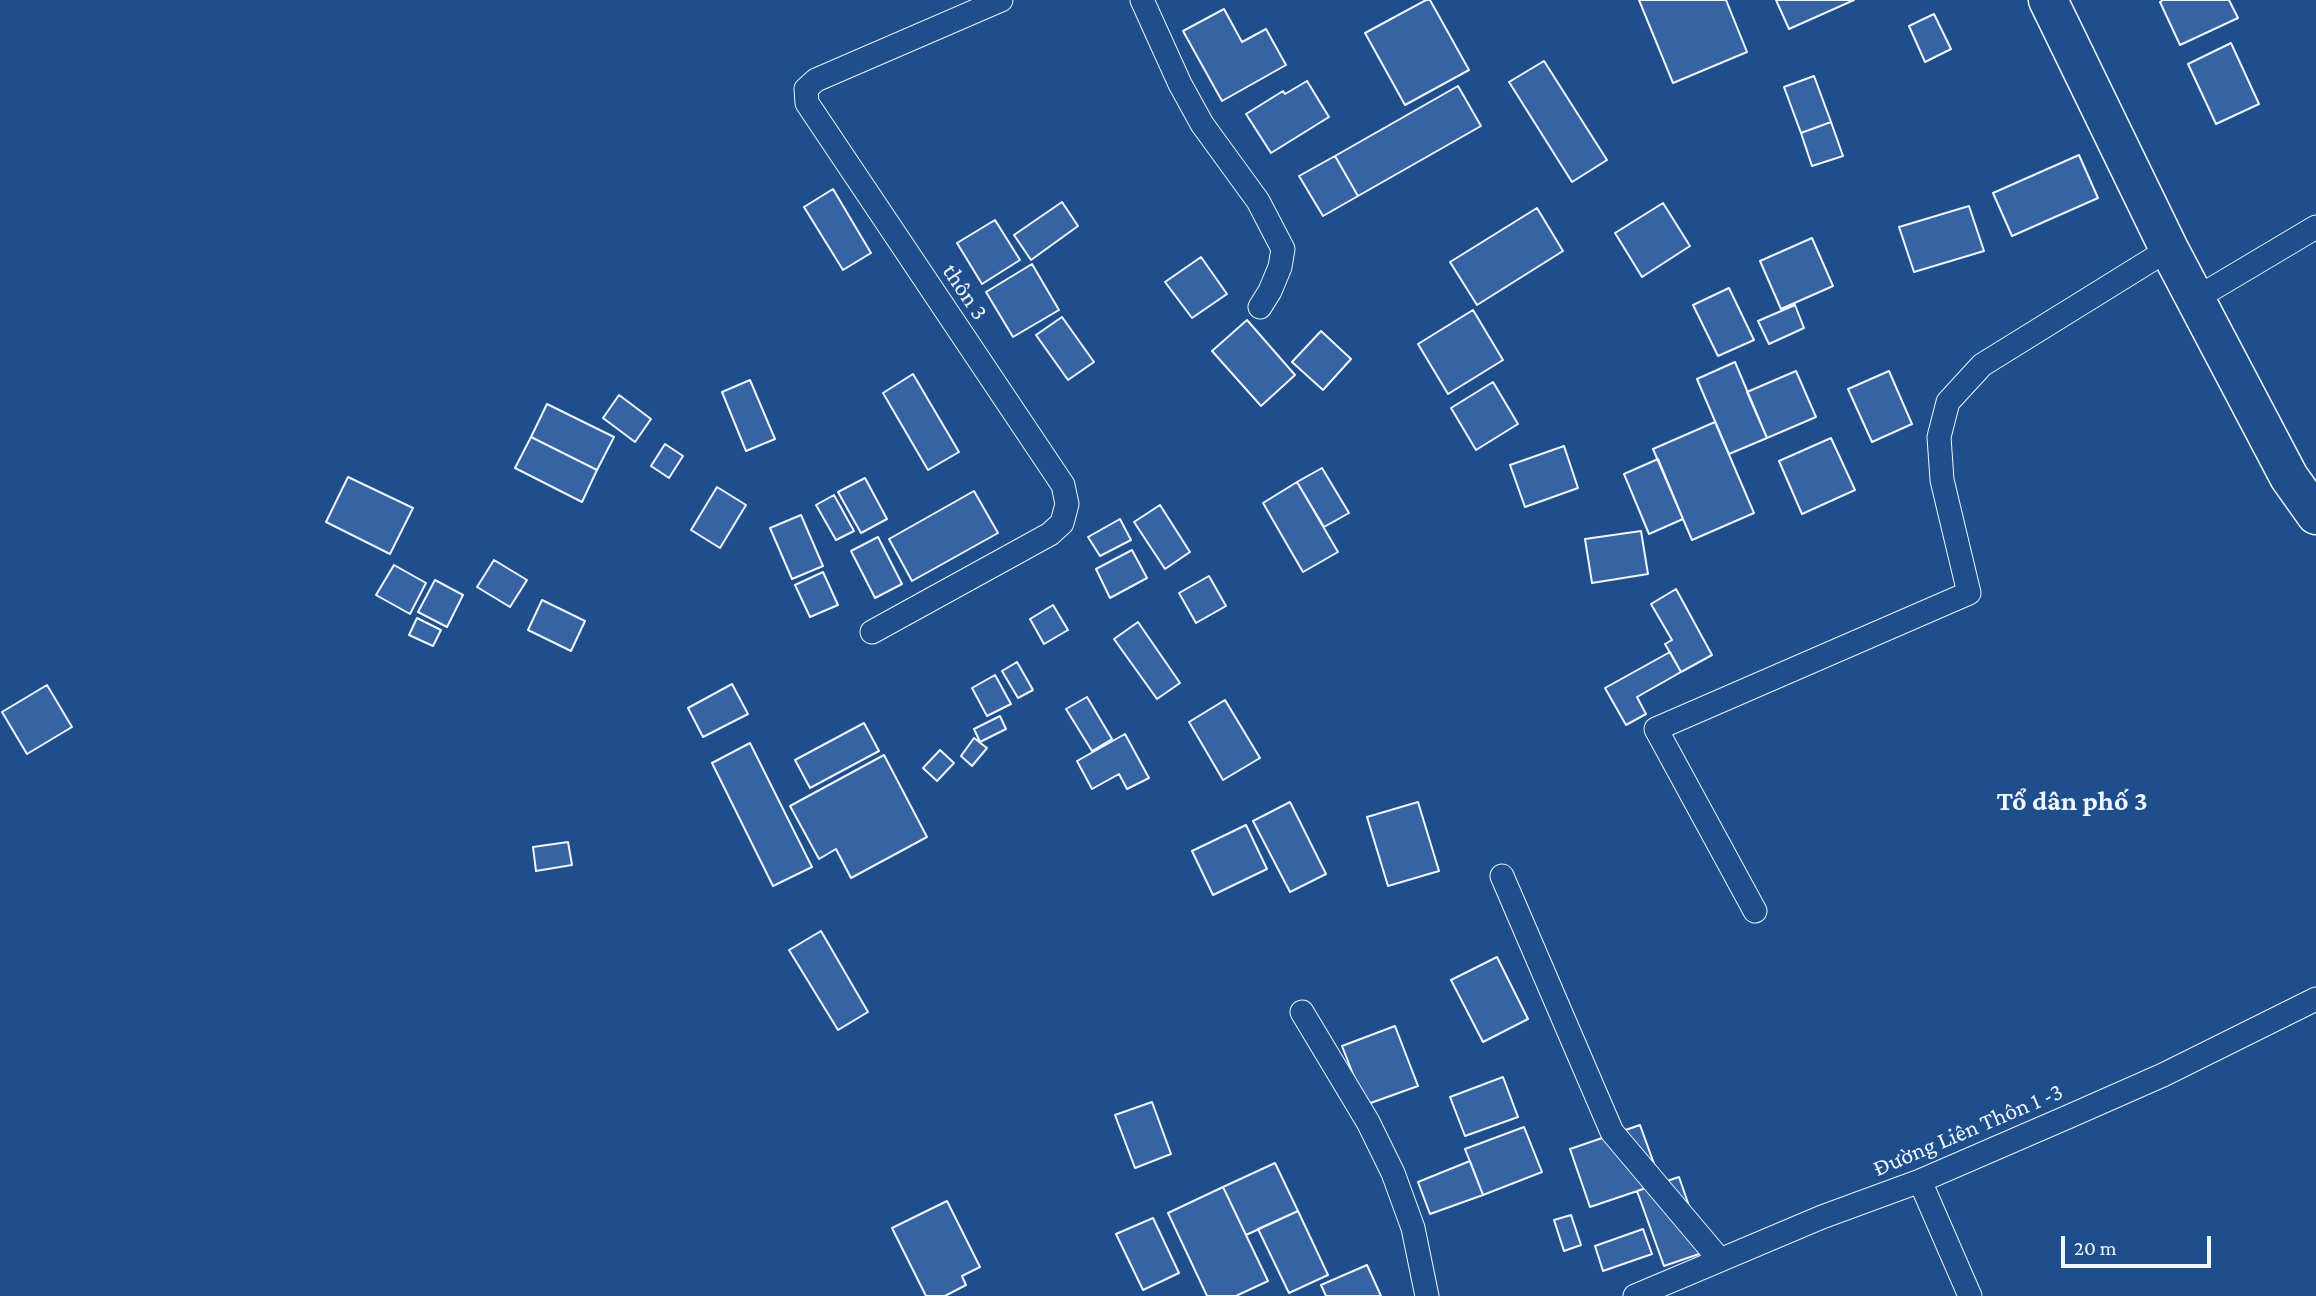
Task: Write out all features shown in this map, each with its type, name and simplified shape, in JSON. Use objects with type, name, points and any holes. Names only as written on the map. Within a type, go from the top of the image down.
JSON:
[{"type":"street","points":[[2048,0],[2195,299],[2289,478],[2316,515]]},
{"type":"lane","name":"thôn 3","points":[[872,632],[1049,534],[1062,523],[1068,504],[1063,485],[807,103],[806,89],[816,80],[1001,0]]},
{"type":"lane","points":[[1142,0],[1202,124],[1258,201],[1283,250],[1280,267],[1260,307]]},
{"type":"lane","points":[[2195,299],[2316,227]]},
{"type":"lane","points":[[1755,911],[1656,729],[1969,593],[1942,480],[1939,437],[1948,402],[1982,365],[2169,249]]},
{"type":"lane","points":[[1502,876],[1612,1132],[1720,1260]]},
{"type":"lane","name":"Đường Liên Thôn 1 -3","points":[[1635,1296],[1822,1217],[1920,1181],[2163,1074],[2316,999]]},
{"type":"lane","points":[[1302,1012],[1368,1122],[1393,1172],[1413,1228],[1427,1296]]},
{"type":"lane","points":[[1920,1181],[1970,1296]]},
{"type":"building","points":[[1430,0],[1469,70],[1405,105],[1365,33]]},
{"type":"building","points":[[1639,0],[1726,0],[1747,52],[1673,83]]},
{"type":"building","points":[[1776,0],[1854,0],[1789,29]]},
{"type":"building","points":[[2229,0],[2238,18],[2180,45],[2160,2]]},
{"type":"building","points":[[1224,9],[1242,42],[1266,29],[1286,65],[1222,101],[1183,31]]},
{"type":"building","points":[[1934,14],[1951,49],[1925,62],[1909,26]]},
{"type":"building","points":[[2231,43],[2259,104],[2216,124],[2188,64]]},
{"type":"building","points":[[1544,61],[1607,160],[1572,182],[1509,82]]},
{"type":"building","points":[[1814,76],[1831,122],[1801,133],[1784,87]]},
{"type":"building","points":[[1307,81],[1329,117],[1271,153],[1246,114],[1283,91],[1285,94]]},
{"type":"building","points":[[1458,86],[1481,126],[1358,196],[1335,156]]},
{"type":"building","points":[[1831,122],[1843,156],[1812,166],[1801,133]]},
{"type":"building","points":[[2079,155],[2098,198],[2012,236],[1993,193]]},
{"type":"building","points":[[1335,156],[1358,196],[1323,216],[1299,176]]},
{"type":"building","points":[[833,189],[871,253],[843,270],[804,207]]},
{"type":"building","points":[[1062,202],[1078,226],[1031,260],[1014,235]]},
{"type":"building","points":[[1663,203],[1690,246],[1642,277],[1615,233]]},
{"type":"building","points":[[1969,206],[1984,251],[1914,272],[1899,227]]},
{"type":"building","points":[[1537,208],[1563,251],[1477,305],[1450,262]]},
{"type":"building","points":[[995,220],[1020,260],[982,284],[957,243]]},
{"type":"building","points":[[1812,238],[1833,286],[1781,309],[1760,261]]},
{"type":"building","points":[[1201,257],[1227,294],[1192,318],[1165,282]]},
{"type":"building","points":[[1032,264],[1059,310],[1013,337],[986,292]]},
{"type":"building","points":[[1729,288],[1754,340],[1718,356],[1693,305]]},
{"type":"building","points":[[1795,305],[1804,328],[1769,344],[1758,321]]},
{"type":"building","points":[[1473,310],[1503,360],[1448,394],[1418,344]]},
{"type":"building","points":[[1062,317],[1094,362],[1068,380],[1036,335]]},
{"type":"building","points":[[1247,320],[1295,375],[1261,406],[1212,351]]},
{"type":"building","points":[[1321,331],[1351,359],[1323,390],[1292,362]]},
{"type":"building","points":[[1735,362],[1767,438],[1729,454],[1697,379]]},
{"type":"building","points":[[1796,371],[1816,417],[1767,438],[1747,392]]},
{"type":"building","points":[[1889,371],[1912,424],[1872,442],[1848,389]]},
{"type":"building","points":[[913,374],[959,452],[928,470],[883,393]]},
{"type":"building","points":[[750,380],[775,439],[746,451],[722,392]]},
{"type":"building","points":[[1493,382],[1518,424],[1476,450],[1451,408]]},
{"type":"building","points":[[619,395],[651,419],[635,442],[603,418]]},
{"type":"building","points":[[547,404],[614,437],[597,470],[531,437]]},
{"type":"building","points":[[1715,422],[1754,513],[1692,540],[1653,449]]},
{"type":"building","points":[[531,437],[597,470],[582,502],[515,468]]},
{"type":"building","points":[[1831,438],[1855,490],[1802,514],[1779,461]]},
{"type":"building","points":[[665,444],[683,456],[669,478],[651,466]]},
{"type":"building","points":[[1564,446],[1578,488],[1525,507],[1510,465]]},
{"type":"building","points":[[1658,459],[1683,519],[1649,534],[1624,474]]},
{"type":"building","points":[[1322,468],[1349,513],[1324,527],[1297,482]]},
{"type":"building","points":[[348,477],[413,508],[390,554],[326,522]]},
{"type":"building","points":[[865,478],[887,519],[861,533],[838,492]]},
{"type":"building","points":[[1297,482],[1338,552],[1303,572],[1263,503]]},
{"type":"building","points":[[717,487],[746,505],[720,548],[691,530]]},
{"type":"building","points":[[974,491],[998,533],[912,581],[889,539]]},
{"type":"building","points":[[834,495],[854,531],[836,540],[816,505]]},
{"type":"building","points":[[1160,505],[1190,552],[1165,569],[1134,522]]},
{"type":"building","points":[[801,515],[823,566],[792,579],[770,528]]},
{"type":"building","points":[[1120,519],[1131,540],[1100,556],[1088,537]]},
{"type":"building","points":[[1641,531],[1648,574],[1592,583],[1585,539]]},
{"type":"building","points":[[878,537],[902,584],[875,598],[851,551]]},
{"type":"building","points":[[1132,550],[1147,578],[1110,598],[1096,569]]},
{"type":"building","points":[[494,560],[527,580],[510,607],[477,587]]},
{"type":"building","points":[[394,565],[426,583],[410,614],[376,595]]},
{"type":"building","points":[[823,572],[838,605],[810,617],[795,585]]},
{"type":"building","points":[[1209,576],[1226,606],[1196,623],[1179,593]]},
{"type":"building","points":[[435,580],[463,595],[447,627],[418,612]]},
{"type":"building","points":[[1676,589],[1712,655],[1681,672],[1665,644],[1672,640],[1651,604]]},
{"type":"building","points":[[542,600],[585,621],[571,651],[528,630]]},
{"type":"building","points":[[1053,605],[1068,630],[1044,644],[1030,619]]},
{"type":"building","points":[[417,618],[441,630],[433,646],[409,635]]},
{"type":"building","points":[[1138,622],[1180,683],[1157,699],[1114,639]]},
{"type":"building","points":[[1670,652],[1681,672],[1637,697],[1646,714],[1626,725],[1605,688]]},
{"type":"building","points":[[1017,662],[1033,690],[1018,698],[1002,671]]},
{"type":"building","points":[[995,675],[1011,704],[987,716],[972,688]]},
{"type":"building","points":[[732,684],[748,714],[703,737],[688,708]]},
{"type":"building","points":[[47,685],[72,727],[27,754],[2,712]]},
{"type":"building","points":[[1087,697],[1112,739],[1092,751],[1066,709]]},
{"type":"building","points":[[1225,700],[1260,758],[1223,780],[1189,722]]},
{"type":"building","points":[[1000,716],[1006,729],[980,742],[974,729]]},
{"type":"building","points":[[864,723],[879,751],[810,788],[795,760]]},
{"type":"building","points":[[1125,734],[1149,778],[1127,789],[1119,774],[1092,789],[1077,761]]},
{"type":"building","points":[[974,738],[987,748],[972,766],[961,756]]},
{"type":"building","points":[[750,743],[812,867],[773,886],[712,763]]},
{"type":"building","points":[[940,750],[954,763],[937,781],[923,768]]},
{"type":"building","points":[[884,755],[927,837],[851,878],[836,849],[819,859],[790,806]]},
{"type":"building","points":[[1290,802],[1326,874],[1290,892],[1253,821]]},
{"type":"building","points":[[1418,802],[1439,871],[1388,886],[1367,817]]},
{"type":"building","points":[[1246,825],[1267,869],[1213,895],[1192,851]]},
{"type":"building","points":[[568,842],[572,865],[536,871],[533,847]]},
{"type":"building","points":[[821,931],[868,1012],[838,1030],[789,950]]},
{"type":"building","points":[[1497,957],[1528,1019],[1483,1042],[1451,980]]},
{"type":"building","points":[[1395,1026],[1418,1086],[1365,1105],[1342,1046]]},
{"type":"building","points":[[1503,1077],[1518,1117],[1465,1136],[1450,1097]]},
{"type":"building","points":[[1152,1102],[1171,1154],[1135,1168],[1115,1115]]},
{"type":"building","points":[[1640,1125],[1661,1183],[1590,1207],[1570,1149]]},
{"type":"building","points":[[1524,1127],[1542,1172],[1483,1195],[1465,1149]]},
{"type":"building","points":[[1470,1161],[1483,1195],[1430,1214],[1418,1182]]},
{"type":"building","points":[[1275,1163],[1298,1211],[1246,1235],[1223,1187]]},
{"type":"building","points":[[1679,1177],[1705,1252],[1664,1266],[1637,1191]]},
{"type":"building","points":[[1223,1187],[1268,1281],[1236,1296],[1207,1296],[1168,1213]]},
{"type":"building","points":[[947,1201],[980,1267],[962,1276],[966,1285],[945,1296],[926,1296],[892,1228]]},
{"type":"building","points":[[1298,1211],[1328,1275],[1289,1293],[1258,1229]]},
{"type":"building","points":[[1571,1215],[1581,1245],[1564,1251],[1554,1220]]},
{"type":"building","points":[[1153,1218],[1179,1273],[1143,1290],[1116,1234]]},
{"type":"building","points":[[1643,1229],[1652,1254],[1603,1271],[1595,1246]]},
{"type":"building","points":[[1367,1265],[1381,1296],[1326,1296],[1321,1285]]},
{"type":"district","name":"Tổ dân phố 3","points":[[2072,801]]}]
